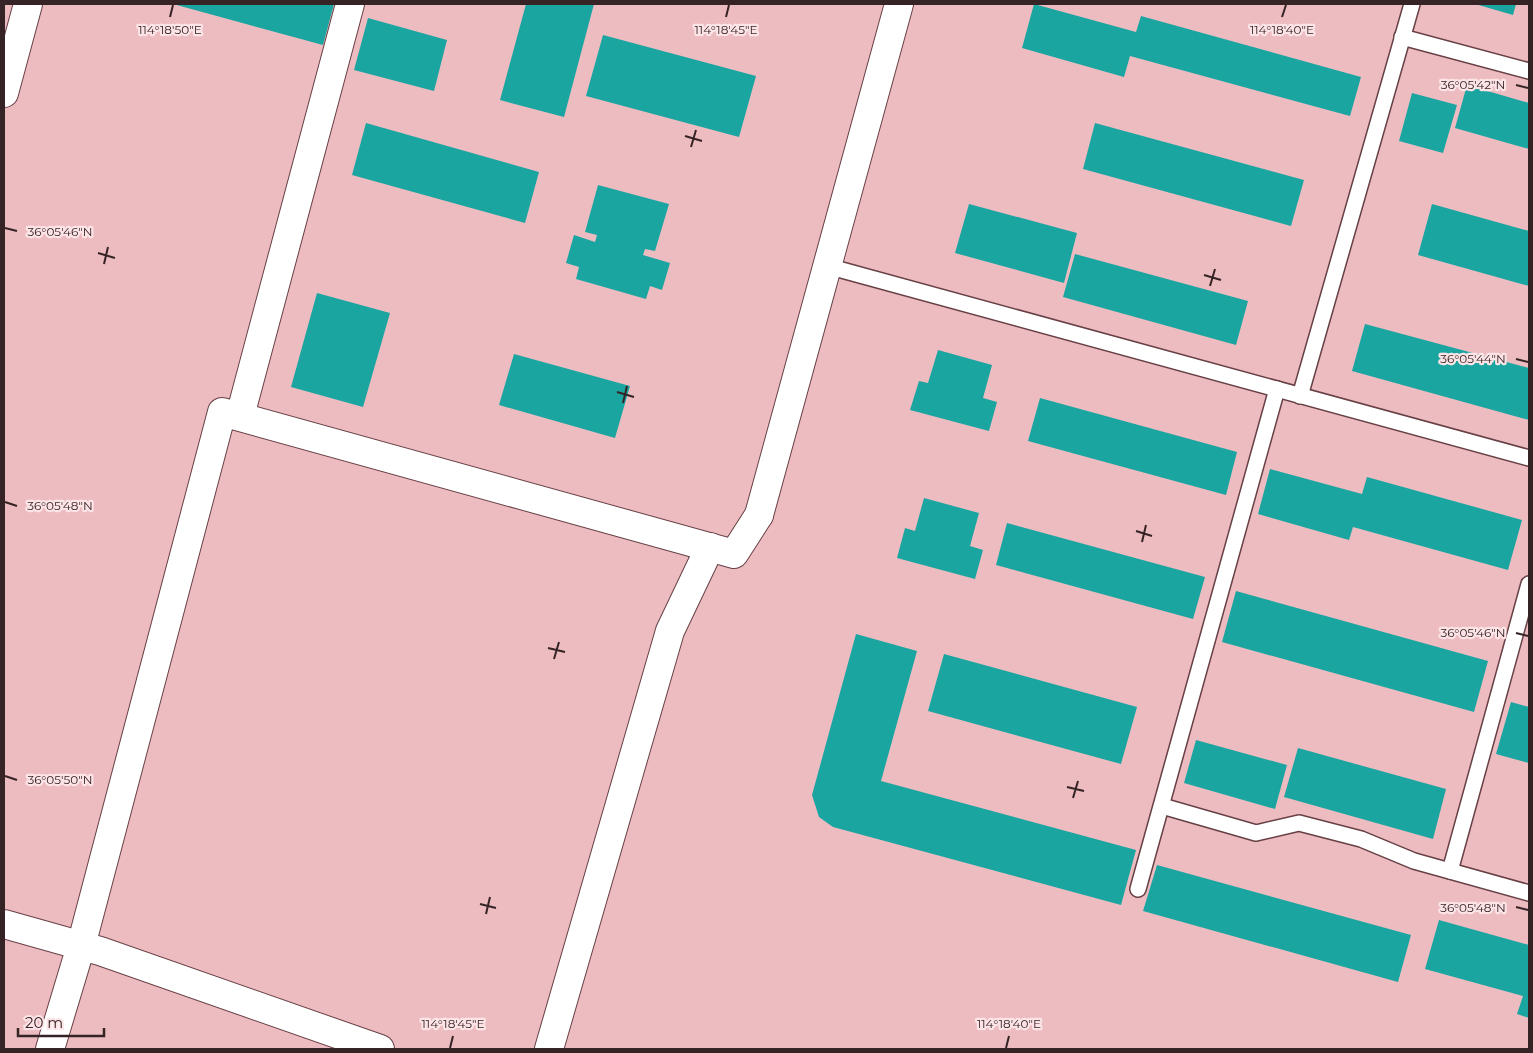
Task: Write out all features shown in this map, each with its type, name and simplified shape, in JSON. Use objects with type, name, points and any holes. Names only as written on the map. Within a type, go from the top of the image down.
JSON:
[{"type":"street","points":[[4,93],[28,4]]},
{"type":"street","points":[[240,416],[350,4]]},
{"type":"street","points":[[50,1049],[81,946],[222,412],[734,554],[759,515],[899,4]]},
{"type":"street","points":[[549,1049],[670,631],[710,547]]},
{"type":"street","points":[[4,924],[100,951],[380,1049]]},
{"type":"lane","points":[[1300,396],[1412,4]]},
{"type":"lane","points":[[1402,37],[1529,71]]},
{"type":"lane","points":[[827,266],[1529,458]]},
{"type":"lane","points":[[1138,889],[1277,389]]},
{"type":"lane","points":[[1450,871],[1529,584]]},
{"type":"lane","points":[[1162,806],[1256,833],[1300,823],[1361,839],[1414,861],[1529,893]]},
{"type":"building","points":[[173,4],[334,4],[323,45]]},
{"type":"building","points":[[526,4],[594,4],[564,117],[500,100]]},
{"type":"building","points":[[1034,4],[1136,32],[1141,16],[1361,77],[1350,116],[1130,56],[1124,77],[1022,48]]},
{"type":"building","points":[[1475,4],[1516,4],[1513,15]]},
{"type":"building","points":[[368,18],[447,40],[434,91],[354,70]]},
{"type":"building","points":[[603,35],[756,76],[739,137],[586,96]]},
{"type":"building","points":[[1467,85],[1529,103],[1529,149],[1455,128]]},
{"type":"building","points":[[1412,93],[1457,105],[1443,153],[1399,141]]},
{"type":"building","points":[[366,123],[539,172],[525,223],[352,175]]},
{"type":"building","points":[[1095,123],[1304,180],[1291,226],[1083,169]]},
{"type":"building","points":[[598,185],[669,204],[655,251],[645,249],[643,255],[670,263],[662,290],[650,286],[646,299],[576,279],[579,267],[566,263],[574,235],[595,242],[597,235],[585,232]]},
{"type":"building","points":[[969,204],[1077,233],[1064,283],[955,253]]},
{"type":"building","points":[[1432,204],[1529,231],[1529,286],[1418,255]]},
{"type":"building","points":[[1075,254],[1248,301],[1236,345],[1063,297]]},
{"type":"building","points":[[317,293],[390,313],[363,407],[291,387]]},
{"type":"building","points":[[1365,324],[1529,368],[1529,420],[1352,371]]},
{"type":"building","points":[[938,350],[992,365],[983,398],[997,402],[989,431],[910,410],[919,381],[928,383]]},
{"type":"building","points":[[514,354],[630,386],[615,438],[499,405]]},
{"type":"building","points":[[1040,398],[1237,452],[1226,495],[1028,441]]},
{"type":"building","points":[[1270,469],[1362,494],[1367,477],[1522,520],[1508,570],[1353,527],[1349,540],[1258,514]]},
{"type":"building","points":[[924,498],[979,513],[970,546],[983,550],[975,579],[897,558],[905,528],[915,531]]},
{"type":"building","points":[[1007,523],[1205,577],[1193,619],[996,565]]},
{"type":"building","points":[[1236,591],[1488,661],[1474,712],[1222,642]]},
{"type":"building","points":[[856,634],[917,651],[881,781],[1136,850],[1121,905],[833,827],[819,817],[812,795]]},
{"type":"building","points":[[944,654],[1137,707],[1121,764],[928,711]]},
{"type":"building","points":[[1511,702],[1529,707],[1529,763],[1496,754]]},
{"type":"building","points":[[1196,740],[1287,765],[1275,809],[1184,783]]},
{"type":"building","points":[[1298,748],[1446,789],[1433,839],[1284,797]]},
{"type":"building","points":[[1157,865],[1411,935],[1398,982],[1143,911]]},
{"type":"building","points":[[1439,920],[1529,945],[1529,1018],[1517,1014],[1523,996],[1425,969]]}]
